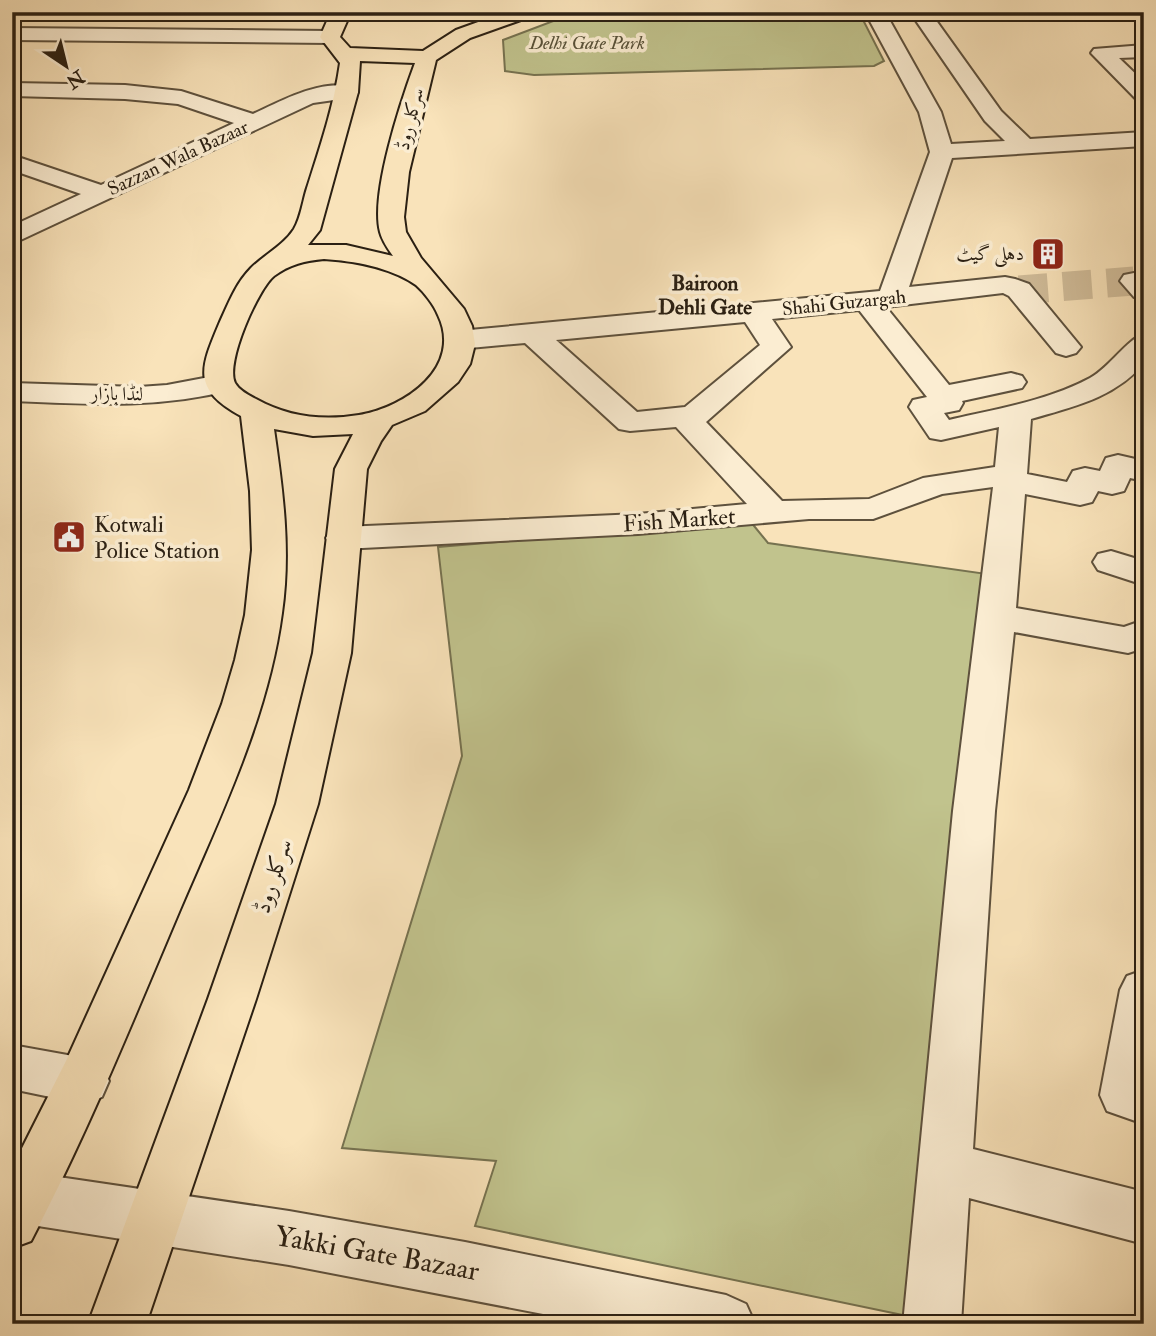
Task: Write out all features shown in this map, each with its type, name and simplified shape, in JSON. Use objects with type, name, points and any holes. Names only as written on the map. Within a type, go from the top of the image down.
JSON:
[{"type":"main road","points":[[341,12],[337,45],[351,70],[307,230],[280,260],[264,270],[244,301],[220,359],[220,384],[230,397],[256,413],[280,422],[312,427],[348,425],[381,418],[414,404],[441,384],[455,363],[459,340]]},
{"type":"main road","name":"سرکلر روڈ","points":[[459,340],[450,309],[402,250],[392,225],[395,182],[427,57],[463,34],[525,12]]},
{"type":"main road","points":[[337,45],[427,57]]},
{"type":"main road","name":"سرکلر روڈ","points":[[280,260],[329,252],[362,254],[397,264],[426,280]]},
{"type":"main road","points":[[19,1210],[83,1080],[202,808],[248,679],[265,598],[270,536],[256,413]]},
{"type":"main road","name":"سرکلر روڈ","points":[[117,1324],[232,999],[297,804],[332,653],[351,469],[365,440],[381,418]]},
{"type":"street","points":[[876,12],[930,112],[942,152],[879,299],[948,403],[924,407],[941,431],[1013,398],[1100,386],[1130,365],[1144,343]]},
{"type":"street","points":[[920,12],[993,116],[1024,147]]},
{"type":"street","points":[[12,34],[337,45]]},
{"type":"street","points":[[1144,51],[1101,53],[1144,94]]},
{"type":"street","points":[[12,89],[125,92],[181,98],[254,122]]},
{"type":"street","name":"Sazzan Wala Bazaar","points":[[12,236],[308,97],[347,92]]},
{"type":"street","points":[[942,152],[1144,139]]},
{"type":"street","points":[[12,162],[103,194]]},
{"type":"street","name":"Shahi Guzargah","points":[[459,340],[753,313],[1005,285],[1019,290],[1066,347]]},
{"type":"street","points":[[533,334],[630,422],[684,417],[694,416],[776,347],[753,313]]},
{"type":"street","name":"لنڈا بازار","points":[[12,392],[139,396],[167,394],[220,384]]},
{"type":"street","points":[[932,1324],[974,811],[1010,478],[1013,398]]},
{"type":"street","points":[[684,417],[773,512]]},
{"type":"street","name":"Fish Market","points":[[343,538],[638,524],[809,509],[873,509],[935,485],[1010,478],[1080,495],[1084,478],[1112,484],[1118,465],[1144,471]]},
{"type":"street","points":[[1111,562],[1144,574]]},
{"type":"street","points":[[997,617],[1142,642]]},
{"type":"street","points":[[1144,990],[1125,1095],[1144,1101]]},
{"type":"street","points":[[12,1066],[83,1080]]},
{"type":"street","points":[[943,1166],[1144,1218]]},
{"type":"street","name":"Yakki Gate Bazaar","points":[[19,1210],[155,1216],[566,1287],[726,1324]]},
{"type":"green space","name":"Delhi Gate Park","points":[[577,12],[859,12],[884,61],[874,66],[534,75],[505,71],[503,40]]},
{"type":"green space","points":[[750,521],[768,543],[1001,576],[917,1318],[475,1226],[496,1161],[342,1148],[462,756],[438,547]]},
{"type":"tunnel","points":[[1019,290],[1134,281]]},
{"type":"place","name":"دہلی گیٹ","points":[[1048,254]]},
{"type":"place","name":"Kotwali Police Station","points":[[69,537]]},
{"type":"district","name":"Bairoon Dehli Gate","points":[[705,295]]}]
